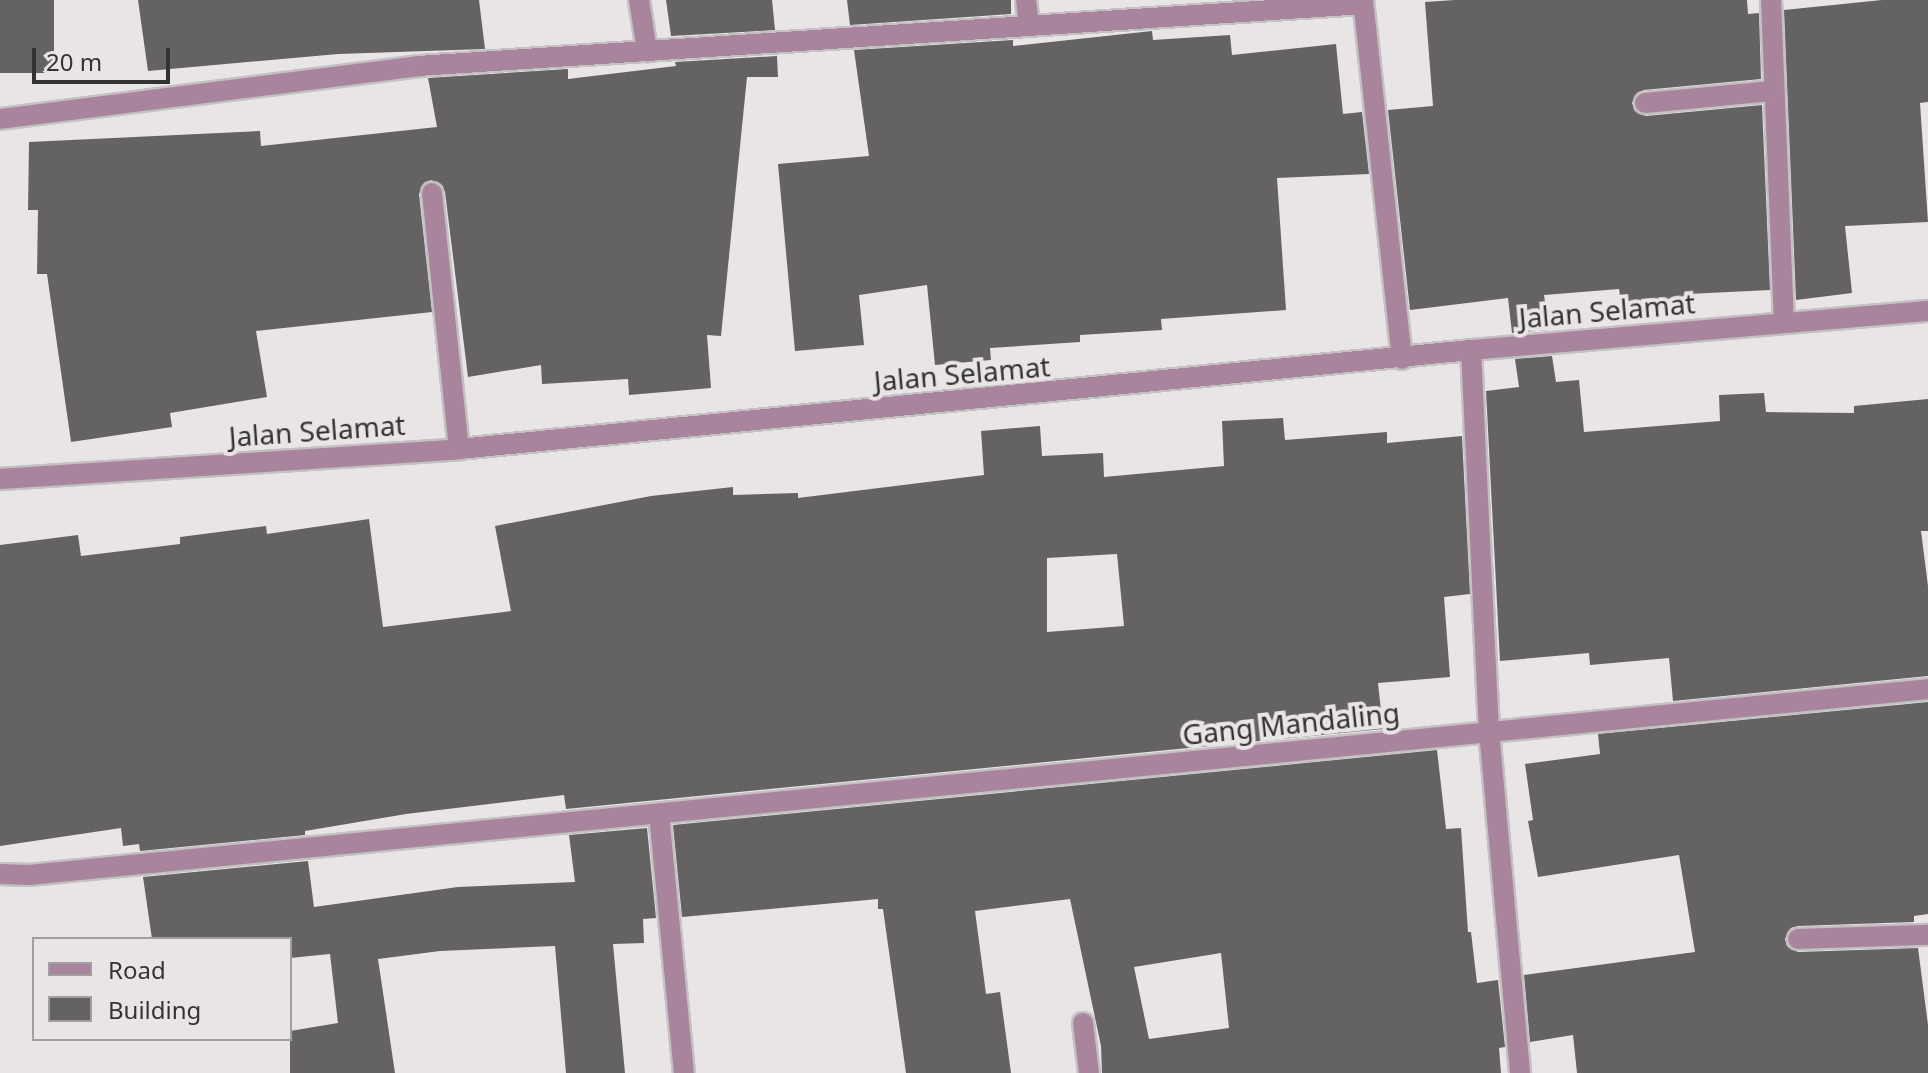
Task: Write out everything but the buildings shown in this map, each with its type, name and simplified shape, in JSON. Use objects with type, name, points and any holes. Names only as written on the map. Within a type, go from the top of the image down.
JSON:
[{"type":"street","points":[[639,0],[647,51]]},
{"type":"street","points":[[1026,0],[1029,26]]},
{"type":"street","points":[[1771,0],[1772,91],[1784,323]]},
{"type":"street","points":[[0,119],[418,66],[1363,2],[1402,359]]},
{"type":"street","points":[[1645,103],[1772,91]]},
{"type":"street","points":[[432,193],[459,449]]},
{"type":"street","name":"Jalan Selamat","points":[[0,479],[459,449],[1471,350],[1928,311]]},
{"type":"street","points":[[1471,350],[1489,731],[1520,1073]]},
{"type":"street","name":"Gang Mandaling","points":[[0,874],[45,874],[1928,689]]},
{"type":"street","points":[[659,814],[684,1073]]},
{"type":"street","points":[[1798,939],[1928,935]]},
{"type":"street","points":[[1083,1023],[1089,1073]]}]
